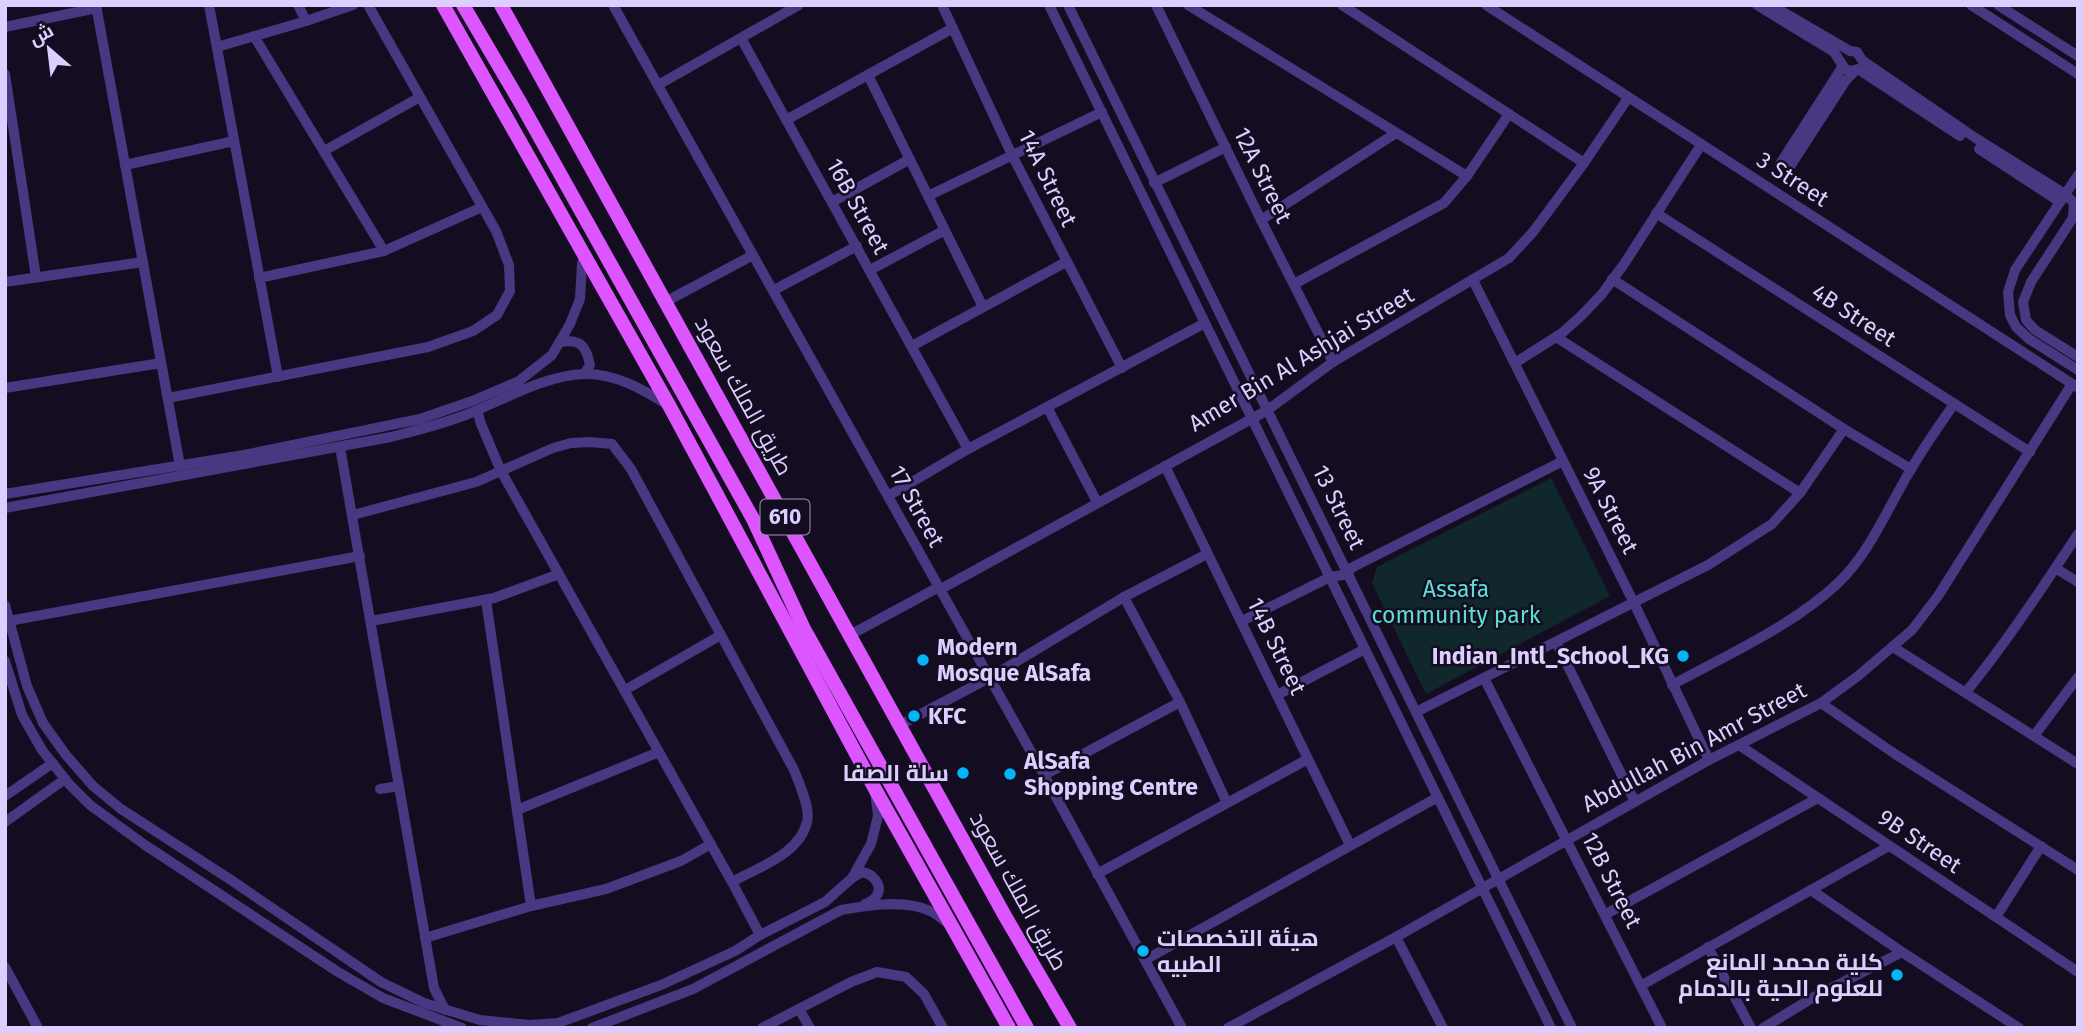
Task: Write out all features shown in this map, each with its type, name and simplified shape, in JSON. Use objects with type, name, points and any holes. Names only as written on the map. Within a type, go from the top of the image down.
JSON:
[{"type":"main road","points":[[443,5],[670,407],[875,789],[1009,1028]]},
{"type":"main road","name":"610","points":[[463,5],[753,519],[804,629],[1027,1028]]},
{"type":"main road","name":"طريق الملك سعود","points":[[501,5],[1005,916],[1070,1028]]},
{"type":"street","points":[[209,5],[278,377]]},
{"type":"street","points":[[298,5],[306,21]]},
{"type":"street","points":[[217,47],[352,5]]},
{"type":"street","points":[[167,398],[428,347],[473,331],[498,315],[510,291],[509,265],[496,231],[368,5]]},
{"type":"street","name":"17 Street","points":[[613,5],[1044,775],[1182,1028]]},
{"type":"street","points":[[658,85],[741,38],[777,10],[799,5]]},
{"type":"street","name":"14A Street","points":[[942,5],[1012,155],[1122,368]]},
{"type":"street","name":"13 Street","points":[[1049,5],[1551,1028]]},
{"type":"street","name":"13 Street","points":[[1068,5],[1572,1028]]},
{"type":"street","name":"12A Street","points":[[1156,5],[1333,362]]},
{"type":"street","points":[[1188,5],[1467,176]]},
{"type":"street","points":[[1342,5],[1584,163]]},
{"type":"street","name":"3 Street","points":[[1486,5],[2075,386]]},
{"type":"street","points":[[1757,5],[1834,52],[1848,71],[1858,67]]},
{"type":"street","points":[[1771,5],[1850,51],[1860,54],[1858,67],[1846,80],[1789,168],[1784,170],[1780,164],[1842,65],[1843,57],[1850,51]]},
{"type":"street","points":[[1971,5],[2074,71],[2078,81]]},
{"type":"street","points":[[1998,5],[2078,56]]},
{"type":"street","points":[[5,27],[96,7],[180,466]]},
{"type":"street","points":[[786,120],[953,28]]},
{"type":"street","points":[[254,36],[384,251]]},
{"type":"street","name":"16B Street","points":[[741,38],[968,449]]},
{"type":"street","points":[[1858,67],[1974,137],[2074,203],[2075,213],[2031,282],[2023,302],[2010,316]]},
{"type":"street","points":[[5,74],[36,277]]},
{"type":"street","points":[[868,75],[983,307]]},
{"type":"street","points":[[324,150],[420,97]]},
{"type":"street","name":"Amer Bin Al Ashjai Street","points":[[850,635],[1266,411],[1333,362],[1509,258],[1533,232],[1628,98]]},
{"type":"street","points":[[928,196],[1102,112]]},
{"type":"street","points":[[1294,284],[1444,204],[1467,176],[1509,114]]},
{"type":"street","points":[[1261,220],[1396,133]]},
{"type":"street","points":[[125,165],[234,141]]},
{"type":"street","points":[[1515,363],[1556,337],[1581,316],[1612,279],[1701,145]]},
{"type":"street","points":[[1154,183],[1226,147]]},
{"type":"street","points":[[832,202],[910,159]]},
{"type":"street","points":[[2078,175],[2015,270],[2008,292],[2010,316],[2016,327],[2029,339],[2078,370]]},
{"type":"street","points":[[259,278],[384,251],[482,207]]},
{"type":"street","name":"4B Street","points":[[1656,214],[2029,452]]},
{"type":"street","points":[[870,270],[945,230]]},
{"type":"street","points":[[774,290],[857,246]]},
{"type":"street","points":[[665,302],[753,255]]},
{"type":"street","points":[[5,282],[143,262]]},
{"type":"street","points":[[912,346],[1066,262]]},
{"type":"street","points":[[5,494],[180,466],[420,419],[472,401],[519,380],[552,355],[570,324],[580,299],[582,263]]},
{"type":"street","points":[[1612,279],[1844,429],[1911,469]]},
{"type":"street","name":"9A Street","points":[[1472,280],[1634,603],[1709,760]]},
{"type":"street","points":[[2023,302],[2026,320],[2035,330],[2078,357]]},
{"type":"street","points":[[888,496],[968,449],[1205,323]]},
{"type":"street","points":[[1556,337],[1800,493]]},
{"type":"street","points":[[560,341],[576,341],[588,352],[590,365],[584,374]]},
{"type":"street","points":[[5,388],[161,363]]},
{"type":"street","points":[[5,508],[340,447],[440,424],[556,379],[584,374],[618,379],[670,407]]},
{"type":"street","name":"Abdullah Bin Amr Street","points":[[1228,1028],[1396,937],[1709,760],[1821,703],[1858,676],[1912,630],[1938,596],[2029,452],[2075,386]]},
{"type":"street","points":[[1672,685],[1776,628],[1814,604],[1839,582],[1865,550],[1911,469],[1954,404]]},
{"type":"street","points":[[1047,407],[1097,502]]},
{"type":"street","points":[[477,410],[501,471],[760,935]]},
{"type":"street","points":[[1416,712],[1708,565],[1772,524],[1800,493],[1844,429]]},
{"type":"street","points":[[353,515],[476,482],[553,448],[580,443],[612,444],[631,468],[794,770],[804,798],[808,821],[800,837],[785,853],[732,882]]},
{"type":"street","points":[[340,447],[434,988],[445,1010]]},
{"type":"street","points":[[1242,621],[1330,577],[1348,572],[1563,461]]},
{"type":"street","name":"14B Street","points":[[1165,466],[1350,845]]},
{"type":"street","points":[[1966,692],[2001,648],[2078,534]]},
{"type":"street","points":[[900,725],[989,678],[1124,597],[1207,554]]},
{"type":"street","points":[[9,621],[360,556]]},
{"type":"street","points":[[2056,568],[2078,582]]},
{"type":"street","points":[[371,621],[486,600],[559,574]]},
{"type":"street","points":[[1124,597],[1180,702],[1227,803]]},
{"type":"street","points":[[486,600],[531,906]]},
{"type":"street","points":[[5,605],[27,686],[43,723],[93,786],[143,825],[228,878],[381,982],[424,1003],[480,1020],[559,1026],[736,951],[760,935],[825,902],[862,872],[871,874],[879,889],[875,898],[863,906]]},
{"type":"street","points":[[625,690],[721,635]]},
{"type":"street","points":[[1556,642],[1635,802]]},
{"type":"street","points":[[1893,647],[2078,764]]},
{"type":"street","points":[[1278,695],[1366,649]]},
{"type":"street","points":[[5,661],[22,715],[42,750],[90,805],[145,845],[338,972],[383,998],[462,1028]]},
{"type":"street","points":[[2034,736],[2078,677]]},
{"type":"street","name":"12B Street","points":[[1484,678],[1662,1028]]},
{"type":"street","points":[[1044,775],[1180,702]]},
{"type":"street","points":[[1821,703],[1895,754],[2078,870]]},
{"type":"street","name":"9B Street","points":[[1739,745],[2078,972]]},
{"type":"street","points":[[517,810],[659,752]]},
{"type":"street","points":[[1097,874],[1308,759]]},
{"type":"street","points":[[5,796],[52,763]]},
{"type":"street","points":[[5,822],[65,779]]},
{"type":"street","points":[[380,789],[399,786]]},
{"type":"street","points":[[852,878],[871,844],[876,825],[878,816],[875,789]]},
{"type":"street","points":[[1145,960],[1438,797]]},
{"type":"street","points":[[1606,914],[1818,798]]},
{"type":"street","points":[[425,938],[531,906],[606,889],[681,860],[711,844]]},
{"type":"street","points":[[1642,985],[1889,846]]},
{"type":"street","points":[[1996,918],[2041,846]]},
{"type":"street","points":[[1811,890],[2019,1028]]},
{"type":"street","points":[[592,1028],[693,989],[841,910],[903,904],[930,911],[952,927]]},
{"type":"street","points":[[1396,937],[1439,1026]]},
{"type":"street","points":[[1708,947],[1751,1028]]},
{"type":"street","points":[[1763,1028],[1902,952]]},
{"type":"street","points":[[5,967],[38,1028]]},
{"type":"street","points":[[762,1028],[851,982],[877,972],[906,977],[924,994],[943,1028]]},
{"type":"street","points":[[799,1009],[810,1028]]},
{"type":"green space","name":"Assafa community park","points":[[1551,478],[1610,596],[1426,694],[1372,583],[1377,567]]},
{"type":"place","name":"Indian_Intl_School_KG","points":[[1683,656]]},
{"type":"place","name":"Modern Mosque AlSafa","points":[[923,660]]},
{"type":"place","name":"KFC","points":[[914,716]]},
{"type":"place","name":"سلة الصفا","points":[[963,773]]},
{"type":"place","name":"AlSafa Shopping Centre","points":[[1010,774]]},
{"type":"place","name":"هيئة التخصصات الطبيه","points":[[1143,951]]},
{"type":"place","name":"كلية محمد المانع للعلوم الحية بالدمام","points":[[1897,975]]}]
